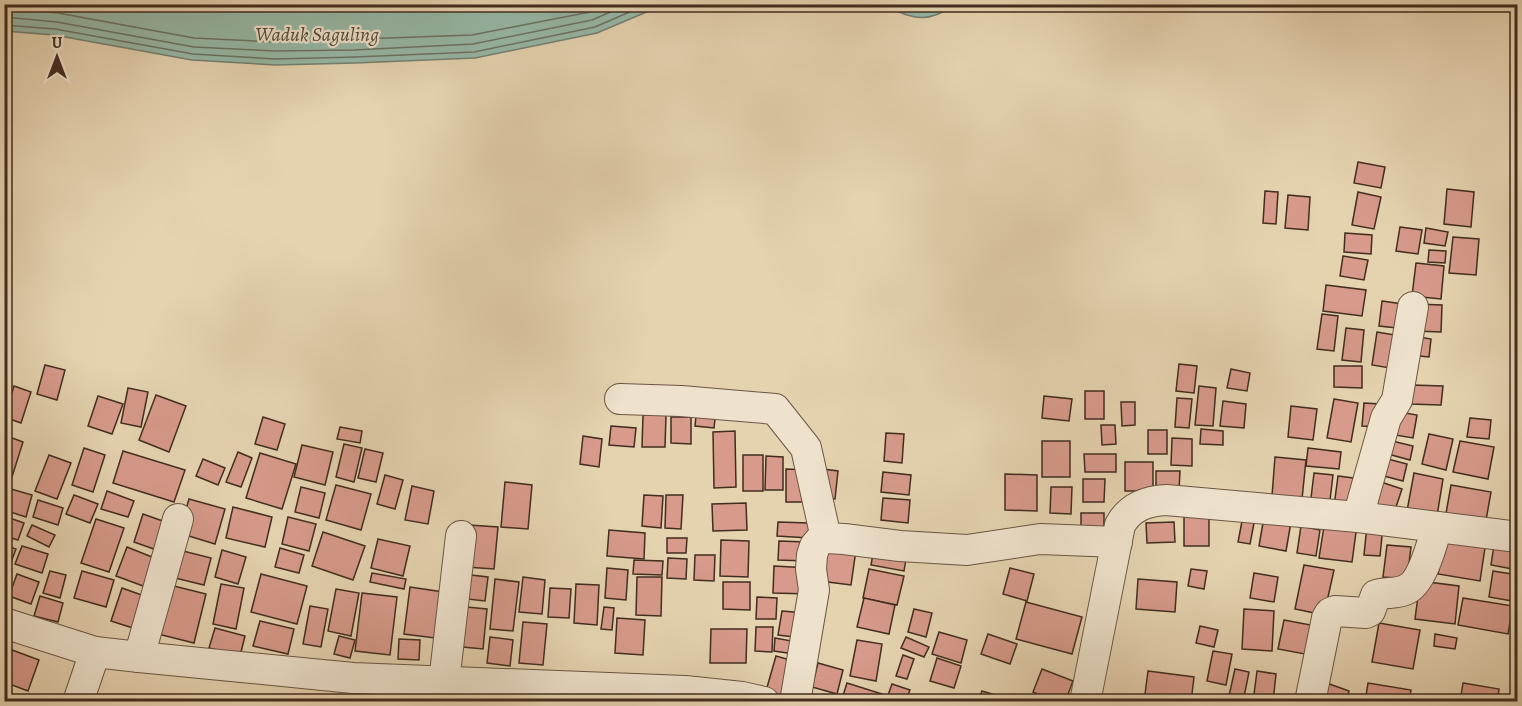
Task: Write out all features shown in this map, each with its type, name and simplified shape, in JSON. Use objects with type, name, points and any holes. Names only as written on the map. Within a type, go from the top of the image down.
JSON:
[{"type":"street","points":[[1358,517],[1386,418],[1397,400],[1413,307]]},
{"type":"street","points":[[620,399],[681,401],[776,409],[806,448],[826,538]]},
{"type":"street","points":[[1085,702],[1120,525],[1134,508],[1155,501],[1358,517],[1518,537]]},
{"type":"street","points":[[139,657],[178,519]]},
{"type":"street","points":[[1310,702],[1327,618],[1330,613],[1335,611],[1366,613],[1370,610],[1377,595],[1399,592],[1411,587],[1426,563],[1437,527]]},
{"type":"street","points":[[444,682],[461,536]]},
{"type":"street","points":[[795,702],[814,590],[812,555],[820,540],[826,538],[967,550],[1040,539],[1117,542]]},
{"type":"street","points":[[4,623],[95,652],[139,657],[353,678],[685,691],[742,697],[764,702]]},
{"type":"street","points":[[78,702],[95,652]]},
{"type":"water","name":"Waduk Saguling","points":[[4,5],[663,5],[597,33],[475,58],[275,65],[192,60],[54,35],[5,31]]},
{"type":"water","points":[[880,5],[955,5],[934,16],[918,17]]},
{"type":"building","points":[[1358,162],[1385,167],[1381,188],[1354,183]]},
{"type":"building","points":[[1447,189],[1474,192],[1471,227],[1444,224]]},
{"type":"building","points":[[1265,191],[1278,192],[1276,224],[1263,223]]},
{"type":"building","points":[[1358,192],[1381,197],[1374,229],[1352,225]]},
{"type":"building","points":[[1288,195],[1310,197],[1308,230],[1285,228]]},
{"type":"building","points":[[1400,227],[1422,230],[1418,254],[1396,251]]},
{"type":"building","points":[[1426,228],[1448,232],[1445,246],[1424,243]]},
{"type":"building","points":[[1345,233],[1372,235],[1371,254],[1344,252]]},
{"type":"building","points":[[1453,237],[1479,239],[1476,275],[1449,273]]},
{"type":"building","points":[[1429,250],[1446,251],[1445,263],[1428,262]]},
{"type":"building","points":[[1343,256],[1368,260],[1364,280],[1340,276]]},
{"type":"building","points":[[1416,263],[1444,266],[1441,299],[1412,296]]},
{"type":"building","points":[[1326,285],[1366,290],[1362,316],[1323,311]]},
{"type":"building","points":[[1382,301],[1410,305],[1406,329],[1379,326]]},
{"type":"building","points":[[1416,304],[1442,305],[1441,332],[1415,331]]},
{"type":"building","points":[[1322,314],[1338,316],[1334,351],[1317,349]]},
{"type":"building","points":[[1346,328],[1364,330],[1361,362],[1342,360]]},
{"type":"building","points":[[1377,332],[1401,336],[1396,369],[1372,365]]},
{"type":"building","points":[[1413,336],[1431,339],[1429,357],[1410,355]]},
{"type":"building","points":[[1179,364],[1197,366],[1194,393],[1176,391]]},
{"type":"building","points":[[45,365],[65,370],[57,400],[37,394]]},
{"type":"building","points":[[1334,366],[1362,366],[1362,388],[1334,387]]},
{"type":"building","points":[[1231,369],[1250,373],[1247,391],[1227,388]]},
{"type":"building","points":[[1411,385],[1443,386],[1441,405],[1410,404]]},
{"type":"building","points":[[14,386],[31,392],[21,423],[4,417]]},
{"type":"building","points":[[1199,386],[1216,388],[1213,426],[1195,425]]},
{"type":"building","points":[[128,388],[148,392],[141,427],[121,423]]},
{"type":"building","points":[[1085,391],[1104,391],[1104,419],[1085,419]]},
{"type":"building","points":[[156,395],[186,406],[169,452],[139,440]]},
{"type":"building","points":[[98,396],[123,404],[112,434],[88,426]]},
{"type":"building","points":[[1044,396],[1072,399],[1069,421],[1042,418]]},
{"type":"building","points":[[1177,398],[1192,399],[1189,428],[1175,427]]},
{"type":"building","points":[[1334,399],[1358,403],[1351,442],[1327,438]]},
{"type":"building","points":[[1223,401],[1246,404],[1244,428],[1220,426]]},
{"type":"building","points":[[1121,402],[1135,402],[1135,425],[1122,426]]},
{"type":"building","points":[[1364,403],[1380,404],[1378,427],[1362,426]]},
{"type":"building","points":[[1291,406],[1317,409],[1313,440],[1288,437]]},
{"type":"building","points":[[1394,411],[1417,415],[1413,438],[1389,434]]},
{"type":"building","points":[[643,415],[666,415],[665,447],[642,447]]},
{"type":"building","points":[[696,416],[715,419],[714,428],[695,426]]},
{"type":"building","points":[[263,417],[285,424],[277,450],[255,444]]},
{"type":"building","points":[[671,417],[691,417],[691,444],[671,443]]},
{"type":"building","points":[[1470,418],[1491,420],[1489,439],[1467,437]]},
{"type":"building","points":[[1101,425],[1115,425],[1116,444],[1102,445]]},
{"type":"building","points":[[611,426],[636,428],[634,447],[609,445]]},
{"type":"building","points":[[340,427],[362,431],[360,443],[337,439]]},
{"type":"building","points":[[1201,429],[1223,431],[1223,445],[1200,444]]},
{"type":"building","points":[[1148,430],[1167,430],[1167,454],[1148,454]]},
{"type":"building","points":[[735,431],[736,487],[714,488],[713,432]]},
{"type":"building","points":[[886,433],[904,434],[902,463],[884,461]]},
{"type":"building","points":[[1429,434],[1453,439],[1446,470],[1422,464]]},
{"type":"building","points":[[4,435],[23,442],[11,480],[4,478]]},
{"type":"building","points":[[583,436],[602,439],[599,467],[580,464]]},
{"type":"building","points":[[1172,438],[1192,439],[1192,466],[1171,465]]},
{"type":"building","points":[[1388,440],[1413,446],[1410,460],[1384,453]]},
{"type":"building","points":[[1042,441],[1070,441],[1070,477],[1042,477]]},
{"type":"building","points":[[1460,441],[1494,447],[1488,479],[1453,472]]},
{"type":"building","points":[[344,444],[362,448],[354,482],[336,477]]},
{"type":"building","points":[[302,445],[333,452],[325,485],[294,477]]},
{"type":"building","points":[[84,448],[105,455],[93,492],[72,485]]},
{"type":"building","points":[[1308,448],[1341,452],[1339,469],[1306,466]]},
{"type":"building","points":[[365,449],[383,453],[376,482],[358,478]]},
{"type":"building","points":[[123,451],[185,470],[174,502],[113,483]]},
{"type":"building","points":[[238,452],[252,458],[241,487],[226,482]]},
{"type":"building","points":[[260,453],[296,464],[282,509],[246,498]]},
{"type":"building","points":[[1084,454],[1116,454],[1116,472],[1085,472]]},
{"type":"building","points":[[49,455],[71,463],[57,499],[35,491]]},
{"type":"building","points":[[743,455],[763,455],[763,491],[743,491]]},
{"type":"building","points":[[766,456],[783,457],[783,490],[765,490]]},
{"type":"building","points":[[1275,457],[1306,460],[1302,499],[1272,496]]},
{"type":"building","points":[[1384,458],[1407,464],[1403,481],[1380,475]]},
{"type":"building","points":[[203,459],[225,468],[218,485],[196,476]]},
{"type":"building","points":[[1125,462],[1153,462],[1153,491],[1125,491]]},
{"type":"building","points":[[815,468],[838,471],[835,499],[813,497]]},
{"type":"building","points":[[786,469],[807,470],[807,502],[786,502]]},
{"type":"building","points":[[1156,471],[1180,471],[1179,490],[1156,489]]},
{"type":"building","points":[[883,472],[911,475],[909,495],[881,492]]},
{"type":"building","points":[[1314,473],[1333,475],[1330,500],[1311,498]]},
{"type":"building","points":[[1414,473],[1443,479],[1437,516],[1407,511]]},
{"type":"building","points":[[1005,474],[1037,475],[1037,511],[1005,510]]},
{"type":"building","points":[[385,475],[403,480],[395,509],[377,504]]},
{"type":"building","points":[[1338,476],[1361,479],[1356,509],[1334,506]]},
{"type":"building","points":[[1083,479],[1105,479],[1104,502],[1083,502]]},
{"type":"building","points":[[505,482],[532,485],[528,529],[501,527]]},
{"type":"building","points":[[1381,482],[1402,489],[1394,513],[1373,506]]},
{"type":"building","points":[[336,485],[371,494],[361,530],[326,520]]},
{"type":"building","points":[[1451,485],[1491,492],[1485,526],[1445,519]]},
{"type":"building","points":[[412,486],[434,491],[428,524],[405,520]]},
{"type":"building","points":[[4,487],[32,495],[26,517],[4,510]]},
{"type":"building","points":[[301,487],[325,493],[319,518],[295,512]]},
{"type":"building","points":[[1051,487],[1072,487],[1071,514],[1050,513]]},
{"type":"building","points":[[107,491],[134,501],[128,517],[101,509]]},
{"type":"building","points":[[74,495],[98,504],[90,523],[66,514]]},
{"type":"building","points":[[644,495],[663,496],[661,528],[642,526]]},
{"type":"building","points":[[666,495],[683,495],[681,529],[665,528]]},
{"type":"building","points":[[883,498],[910,500],[908,523],[881,520]]},
{"type":"building","points":[[189,499],[225,509],[215,544],[179,533]]},
{"type":"building","points":[[38,500],[63,508],[58,525],[33,517]]},
{"type":"building","points":[[746,503],[747,530],[713,531],[712,504]]},
{"type":"building","points":[[233,507],[272,517],[265,547],[226,538]]},
{"type":"building","points":[[1184,512],[1209,512],[1209,546],[1184,546]]},
{"type":"building","points":[[1081,513],[1104,513],[1104,528],[1081,529]]},
{"type":"building","points":[[143,514],[174,525],[165,553],[134,542]]},
{"type":"building","points":[[4,516],[24,523],[18,540],[4,536]]},
{"type":"building","points":[[1243,516],[1255,518],[1250,544],[1238,542]]},
{"type":"building","points":[[288,517],[316,524],[309,551],[282,544]]},
{"type":"building","points":[[1264,517],[1291,522],[1286,551],[1259,546]]},
{"type":"building","points":[[96,519],[124,528],[109,572],[81,563]]},
{"type":"building","points":[[1325,520],[1357,525],[1352,562],[1319,558]]},
{"type":"building","points":[[778,522],[809,523],[809,538],[777,536]]},
{"type":"building","points":[[1174,522],[1175,542],[1147,543],[1146,523]]},
{"type":"building","points":[[32,525],[55,535],[49,547],[27,536]]},
{"type":"building","points":[[469,525],[498,527],[494,569],[466,567]]},
{"type":"building","points":[[1367,525],[1383,526],[1380,556],[1364,555]]},
{"type":"building","points":[[1301,526],[1320,530],[1316,556],[1297,553]]},
{"type":"building","points":[[609,530],[645,533],[644,559],[607,556]]},
{"type":"building","points":[[323,532],[365,546],[353,580],[312,566]]},
{"type":"building","points":[[1445,535],[1486,541],[1480,581],[1438,574]]},
{"type":"building","points":[[667,538],[687,538],[686,553],[667,553]]},
{"type":"building","points":[[378,539],[410,546],[403,576],[371,568]]},
{"type":"building","points":[[721,540],[749,541],[748,577],[720,576]]},
{"type":"building","points":[[779,541],[807,542],[806,561],[778,560]]},
{"type":"building","points":[[4,545],[16,549],[4,581]]},
{"type":"building","points":[[1387,545],[1411,547],[1407,579],[1383,577]]},
{"type":"building","points":[[1494,545],[1518,549],[1518,570],[1491,565]]},
{"type":"building","points":[[22,546],[48,554],[42,573],[15,564]]},
{"type":"building","points":[[825,546],[856,550],[851,585],[820,581]]},
{"type":"building","points":[[127,547],[157,559],[146,587],[116,576]]},
{"type":"building","points":[[280,548],[304,555],[299,573],[275,567]]},
{"type":"building","points":[[874,548],[907,553],[904,571],[871,565]]},
{"type":"building","points":[[179,550],[211,558],[204,585],[171,577]]},
{"type":"building","points":[[222,550],[246,557],[238,584],[215,577]]},
{"type":"building","points":[[695,555],[715,555],[714,581],[694,580]]},
{"type":"building","points":[[668,558],[687,559],[686,579],[667,578]]},
{"type":"building","points":[[634,560],[663,561],[662,575],[633,574]]},
{"type":"building","points":[[1304,565],[1334,570],[1324,615],[1295,609]]},
{"type":"building","points":[[774,566],[810,568],[809,594],[773,593]]},
{"type":"building","points":[[607,568],[628,570],[626,600],[605,598]]},
{"type":"building","points":[[1010,568],[1034,574],[1027,601],[1003,594]]},
{"type":"building","points":[[869,569],[904,576],[897,605],[863,598]]},
{"type":"building","points":[[1191,569],[1207,571],[1204,589],[1188,586]]},
{"type":"building","points":[[50,571],[66,575],[60,598],[43,593]]},
{"type":"building","points":[[82,571],[114,580],[106,607],[74,598]]},
{"type":"building","points":[[1493,571],[1518,575],[1518,602],[1489,597]]},
{"type":"building","points":[[372,573],[406,579],[404,589],[370,582]]},
{"type":"building","points":[[1254,573],[1278,577],[1274,602],[1250,598]]},
{"type":"building","points":[[17,574],[39,582],[31,604],[9,596]]},
{"type":"building","points":[[261,574],[307,586],[297,624],[251,612]]},
{"type":"building","points":[[462,574],[488,577],[485,601],[459,598]]},
{"type":"building","points":[[523,577],[545,580],[542,614],[519,612]]},
{"type":"building","points":[[637,577],[662,577],[661,616],[636,615]]},
{"type":"building","points":[[495,579],[519,582],[513,631],[490,629]]},
{"type":"building","points":[[1138,579],[1177,582],[1175,612],[1136,609]]},
{"type":"building","points":[[1420,581],[1459,586],[1455,624],[1415,619]]},
{"type":"building","points":[[723,582],[750,582],[750,610],[723,609]]},
{"type":"building","points":[[221,584],[244,588],[236,629],[213,624]]},
{"type":"building","points":[[576,584],[599,585],[597,625],[574,623]]},
{"type":"building","points":[[170,585],[206,594],[194,643],[158,634]]},
{"type":"building","points":[[410,587],[450,593],[443,639],[404,634]]},
{"type":"building","points":[[122,588],[150,598],[139,630],[111,621]]},
{"type":"building","points":[[550,588],[571,589],[569,618],[548,617]]},
{"type":"building","points":[[336,589],[359,593],[351,636],[328,631]]},
{"type":"building","points":[[362,593],[397,597],[390,655],[355,651]]},
{"type":"building","points":[[40,596],[63,603],[58,622],[34,616]]},
{"type":"building","points":[[757,597],[777,598],[776,619],[756,619]]},
{"type":"building","points":[[864,598],[895,605],[889,634],[857,627]]},
{"type":"building","points":[[1463,598],[1513,606],[1508,634],[1458,625]]},
{"type":"building","points":[[1026,602],[1082,617],[1072,654],[1016,639]]},
{"type":"building","points":[[310,606],[328,609],[321,647],[303,644]]},
{"type":"building","points":[[456,606],[487,609],[483,649],[452,646]]},
{"type":"building","points":[[604,607],[614,608],[612,630],[601,629]]},
{"type":"building","points":[[914,609],[932,613],[926,637],[908,632]]},
{"type":"building","points":[[1244,609],[1274,611],[1272,651],[1242,649]]},
{"type":"building","points":[[782,611],[805,613],[802,638],[778,635]]},
{"type":"building","points":[[617,618],[645,620],[643,655],[615,653]]},
{"type":"building","points":[[1284,620],[1316,626],[1310,655],[1278,649]]},
{"type":"building","points":[[260,621],[294,629],[288,654],[253,646]]},
{"type":"building","points":[[523,622],[547,624],[543,665],[519,663]]},
{"type":"building","points":[[1379,623],[1420,630],[1413,669],[1372,662]]},
{"type":"building","points":[[1200,626],[1218,630],[1214,647],[1196,643]]},
{"type":"building","points":[[756,627],[773,627],[772,652],[755,651]]},
{"type":"building","points":[[215,628],[245,636],[240,656],[209,648]]},
{"type":"building","points":[[711,629],[747,629],[746,663],[710,663]]},
{"type":"building","points":[[939,632],[967,640],[961,663],[932,654]]},
{"type":"building","points":[[988,634],[1017,644],[1010,664],[981,654]]},
{"type":"building","points":[[1435,634],[1457,638],[1455,649],[1434,646]]},
{"type":"building","points":[[339,636],[355,640],[350,658],[334,654]]},
{"type":"building","points":[[490,637],[513,640],[510,666],[487,663]]},
{"type":"building","points":[[906,637],[929,647],[924,657],[901,648]]},
{"type":"building","points":[[775,638],[803,643],[801,655],[774,651]]},
{"type":"building","points":[[399,639],[420,640],[419,660],[398,659]]},
{"type":"building","points":[[857,640],[882,644],[876,681],[850,676]]},
{"type":"building","points":[[4,647],[39,660],[28,691],[4,682]]},
{"type":"building","points":[[1213,651],[1232,654],[1226,685],[1207,681]]},
{"type":"building","points":[[903,655],[914,659],[907,679],[896,676]]},
{"type":"building","points":[[776,656],[797,662],[788,697],[766,691]]},
{"type":"building","points":[[937,658],[961,666],[954,688],[930,681]]},
{"type":"building","points":[[818,663],[843,670],[837,694],[812,687]]},
{"type":"building","points":[[1042,669],[1073,681],[1065,702],[1056,702],[1033,692]]},
{"type":"building","points":[[1235,669],[1249,672],[1243,702],[1228,700]]},
{"type":"building","points":[[1148,671],[1194,677],[1191,702],[1144,702]]},
{"type":"building","points":[[1257,671],[1276,674],[1273,702],[1253,702]]},
{"type":"building","points":[[1324,682],[1349,691],[1346,702],[1317,702]]},
{"type":"building","points":[[847,683],[882,694],[880,702],[841,702]]},
{"type":"building","points":[[1368,683],[1411,690],[1409,702],[1365,702]]},
{"type":"building","points":[[1463,683],[1499,689],[1497,702],[1460,702]]},
{"type":"building","points":[[892,684],[910,690],[905,702],[886,701]]},
{"type":"building","points":[[982,691],[1015,701],[978,702]]},
{"type":"building","points":[[934,695],[951,702],[931,702]]}]
